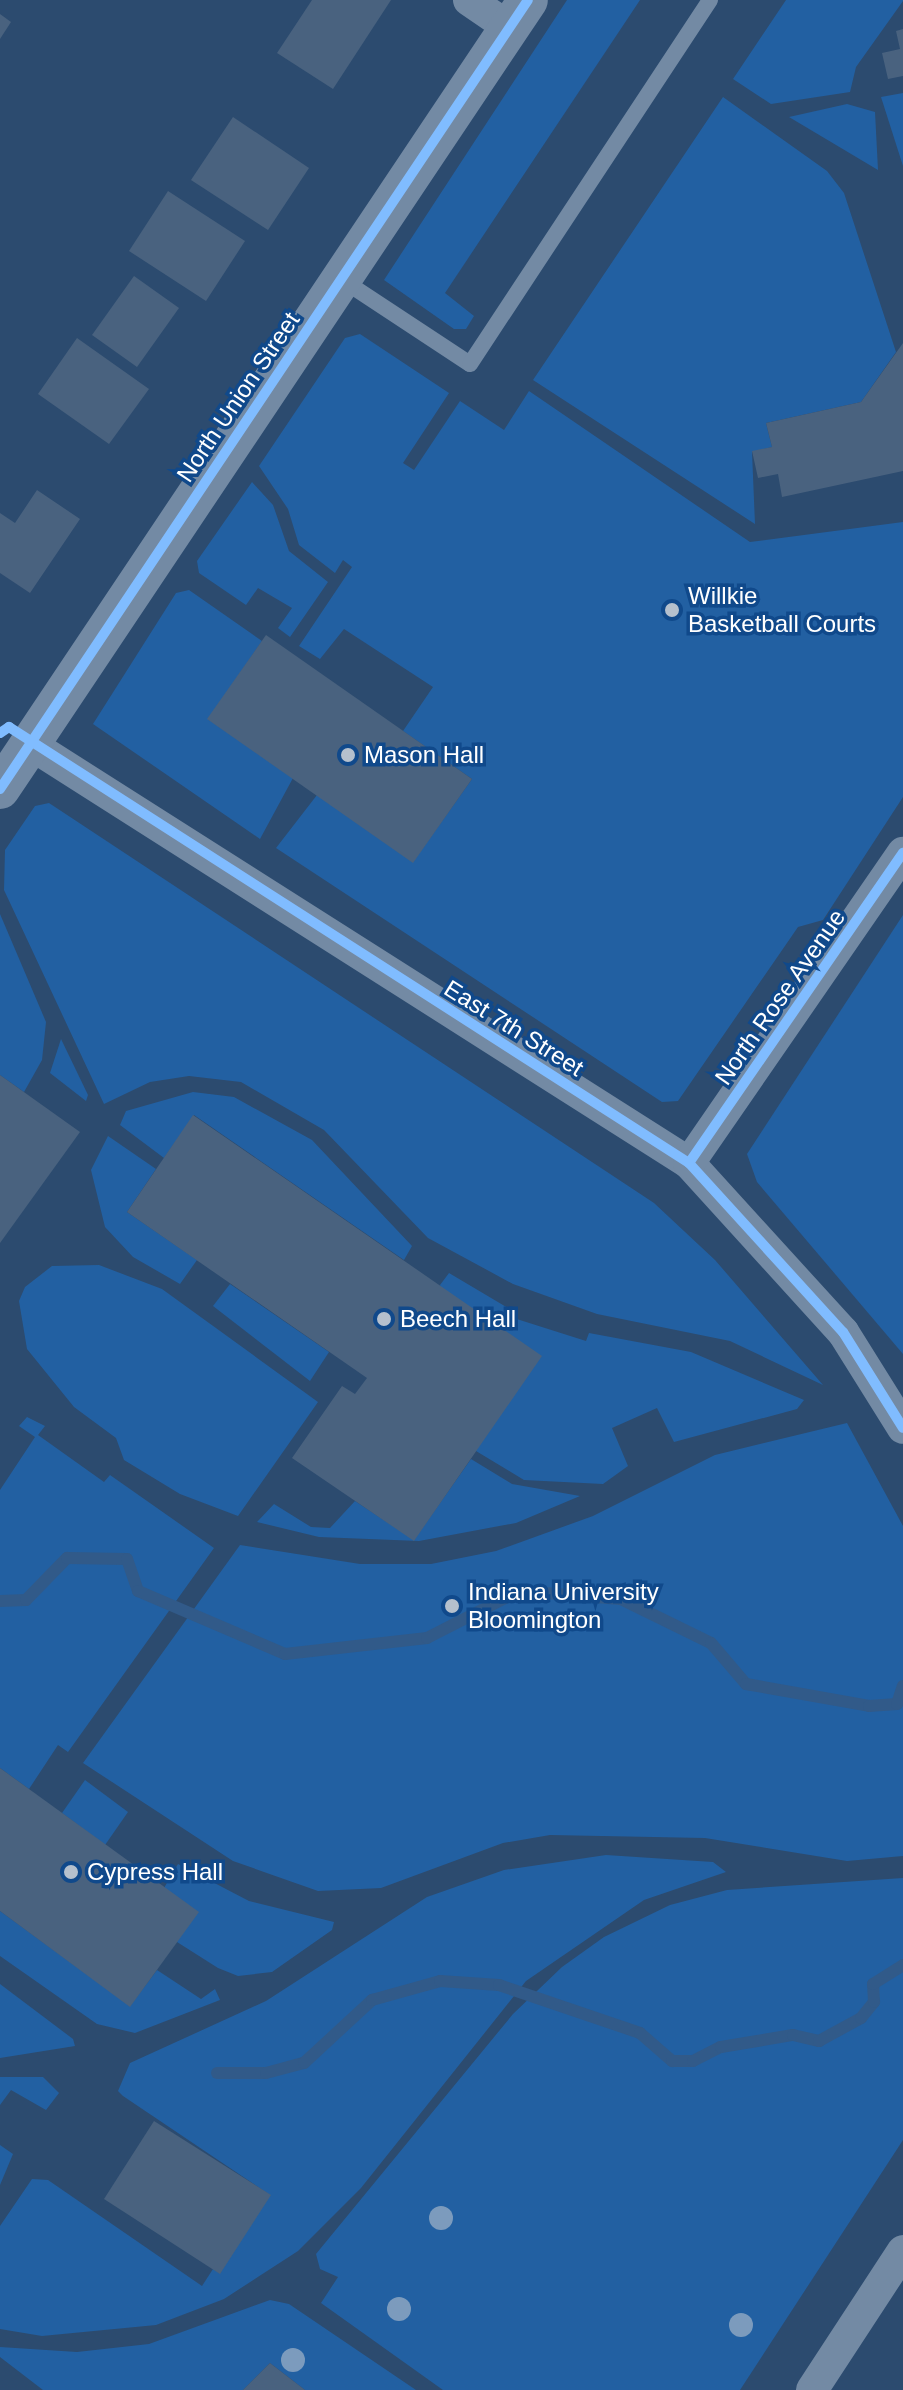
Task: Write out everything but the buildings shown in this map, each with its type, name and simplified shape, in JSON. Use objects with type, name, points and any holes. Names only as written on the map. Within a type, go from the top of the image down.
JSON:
[{"type":"street","points":[[469,0],[519,14]]},
{"type":"street","name":"North Union Street","points":[[0,789],[519,14]]},
{"type":"street","name":"East 7th Street","points":[[30,744],[689,1163],[843,1332],[903,1428]]},
{"type":"street","name":"North Rose Avenue","points":[[689,1163],[903,853]]},
{"type":"street","points":[[812,2390],[903,2251]]},
{"type":"lane","points":[[341,279],[470,364],[710,0]]},
{"type":"shaded area","points":[[567,0],[640,0],[445,293],[474,316],[466,329],[454,329],[384,280]]},
{"type":"shaded area","points":[[786,0],[903,1],[856,67],[850,92],[771,104],[733,79]]},
{"type":"shaded area","points":[[903,93],[903,166],[881,97]]},
{"type":"shaded area","points":[[723,97],[827,171],[844,193],[896,352],[861,402],[766,423],[772,447],[752,452],[755,524],[533,380]]},
{"type":"shaded area","points":[[847,104],[875,112],[878,170],[789,117]]},
{"type":"shaded area","points":[[360,334],[449,393],[403,463],[414,470],[460,401],[504,430],[529,391],[750,542],[903,522],[903,797],[823,920],[798,927],[678,1101],[662,1102],[276,848],[317,795],[413,862],[472,779],[403,731],[433,687],[344,629],[320,659],[299,646],[352,567],[343,560],[335,573],[299,545],[288,509],[259,466],[345,338]]},
{"type":"shaded area","points":[[252,482],[273,505],[289,551],[328,582],[290,637],[278,628],[292,608],[258,588],[246,605],[199,573],[197,561]]},
{"type":"shaded area","points":[[189,590],[262,641],[208,719],[293,778],[260,839],[93,724],[176,593]]},
{"type":"shaded area","points":[[49,803],[654,1203],[715,1260],[823,1385],[730,1341],[597,1314],[513,1284],[428,1238],[324,1130],[241,1082],[189,1076],[150,1082],[104,1104],[4,890],[5,850],[35,806]]},
{"type":"shaded area","points":[[0,914],[46,1022],[42,1060],[24,1092],[0,1075]]},
{"type":"shaded area","points":[[903,915],[903,1354],[757,1182],[747,1154]]},
{"type":"shaded area","points":[[61,1039],[88,1095],[86,1101],[50,1073]]},
{"type":"shaded area","points":[[193,1092],[234,1097],[312,1140],[412,1246],[404,1260],[194,1115],[164,1158],[120,1125],[126,1111]]},
{"type":"shaded area","points":[[108,1136],[156,1169],[127,1212],[197,1260],[180,1284],[133,1257],[105,1227],[91,1170]]},
{"type":"shaded area","points":[[99,1265],[162,1289],[318,1402],[238,1516],[180,1494],[124,1460],[116,1438],[74,1407],[27,1349],[19,1301],[25,1287],[52,1266]]},
{"type":"shaded area","points":[[449,1273],[508,1308],[507,1316],[586,1341],[589,1333],[691,1352],[804,1400],[797,1409],[674,1442],[657,1408],[612,1428],[628,1466],[603,1484],[524,1480],[476,1451],[440,1285]]},
{"type":"shaded area","points":[[230,1284],[329,1352],[310,1381],[213,1306]]},
{"type":"shaded area","points":[[27,1417],[45,1426],[38,1435],[104,1482],[110,1475],[214,1548],[68,1752],[58,1745],[29,1789],[0,1768],[0,1490],[35,1437],[19,1426]]},
{"type":"shaded area","points":[[847,1423],[903,1526],[903,1856],[847,1861],[705,1838],[550,1835],[503,1843],[381,1888],[318,1891],[233,1861],[83,1763],[240,1545],[360,1564],[431,1564],[496,1551],[593,1516],[715,1455]]},
{"type":"shaded area","points":[[471,1459],[512,1484],[580,1496],[516,1523],[419,1541],[319,1537],[257,1522],[274,1504],[311,1527],[330,1528],[355,1501],[414,1540]]},
{"type":"shaded area","points":[[85,1780],[128,1812],[105,1845],[62,1813]]},
{"type":"shaded area","points":[[606,1855],[713,1862],[726,1872],[644,1900],[526,1981],[361,2188],[298,2251],[224,2299],[156,2325],[42,2336],[0,2329],[0,2226],[32,2179],[48,2180],[202,2286],[213,2269],[220,2273],[270,2195],[123,2096],[118,2091],[130,2063],[266,2001],[427,1897],[504,1870]]},
{"type":"shaded area","points":[[178,1864],[249,1901],[334,1922],[332,1930],[272,1972],[238,1976],[218,1968],[177,1942],[164,1888]]},
{"type":"shaded area","points":[[903,1878],[903,2140],[740,2390],[443,2390],[321,2303],[338,2277],[320,2269],[316,2254],[513,2014],[562,1967],[604,1937],[670,1905],[727,1890]]},
{"type":"shaded area","points":[[0,1911],[130,2006],[157,1970],[201,1999],[215,1989],[220,2000],[135,2033],[97,2024],[0,1956]]},
{"type":"shaded area","points":[[0,1984],[73,2039],[75,2046],[0,2058]]},
{"type":"shaded area","points":[[0,2077],[43,2077],[59,2093],[46,2110],[11,2090],[0,2105]]},
{"type":"shaded area","points":[[0,2145],[13,2154],[0,2185]]},
{"type":"shaded area","points":[[270,2300],[289,2304],[416,2390],[305,2390],[270,2363],[243,2390],[43,2390],[0,2357],[0,2347],[77,2352],[149,2344]]},
{"type":"waterway","points":[[0,1601],[26,1600],[67,1558],[127,1559],[138,1591],[285,1654],[427,1638],[519,1591],[621,1599],[711,1643],[746,1684],[869,1706],[897,1704],[903,1686]]},
{"type":"waterway","points":[[217,2073],[266,2073],[304,2063],[372,2000],[440,1981],[499,1985],[640,2033],[672,2061],[693,2061],[721,2047],[793,2035],[819,2041],[861,2018],[874,2002],[873,1984],[903,1965]]},
{"type":"cycle path","points":[[0,789],[528,0]]},
{"type":"cycle path","points":[[0,733],[9,727],[689,1163],[843,1332],[903,1428]]},
{"type":"cycle path","points":[[689,1163],[903,853]]},
{"type":"place","name":"Willkie Basketball Courts","points":[[672,610]]},
{"type":"place","name":"Mason Hall","points":[[348,755]]},
{"type":"place","name":"Beech Hall","points":[[384,1319]]},
{"type":"place","name":"Indiana University Bloomington","points":[[452,1606]]},
{"type":"place","name":"Cypress Hall","points":[[71,1872]]}]
